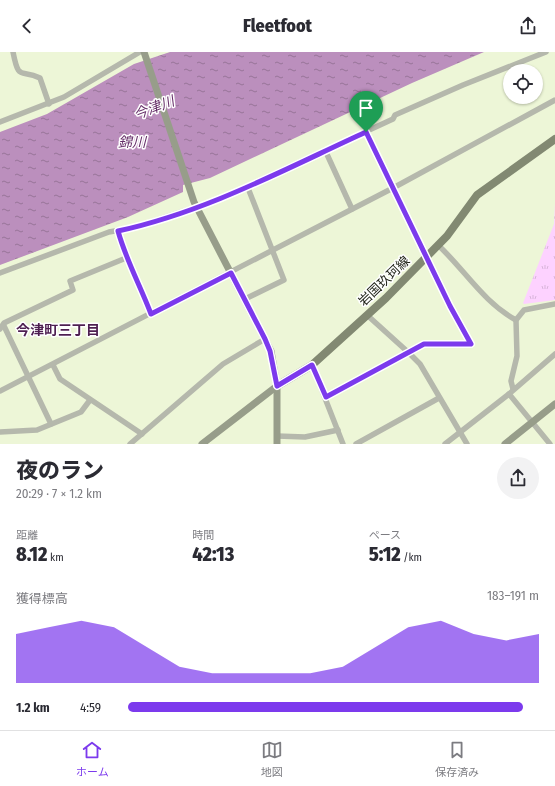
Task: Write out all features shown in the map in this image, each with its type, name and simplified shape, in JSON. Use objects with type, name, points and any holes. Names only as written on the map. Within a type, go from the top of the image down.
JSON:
[{"type":"main road","name":"岩国玖珂線","points":[[277,386],[312,365],[367,315],[447,236],[477,195],[555,139]]},
{"type":"street","points":[[13,52],[18,70],[21,74],[40,78],[49,104]]},
{"type":"street","points":[[0,273],[109,232],[118,231],[197,207],[248,188],[325,150],[393,119],[394,115],[546,52]]},
{"type":"street","points":[[0,122],[49,104],[143,53],[191,194],[270,351],[277,386],[277,440],[305,437],[338,430]]},
{"type":"street","points":[[0,391],[231,273],[271,250],[393,188],[555,100]]},
{"type":"street","points":[[326,397],[424,344],[471,344],[366,132]]},
{"type":"street","points":[[325,150],[352,209]]},
{"type":"street","points":[[245,299],[284,280],[248,188]]},
{"type":"street","points":[[118,231],[126,258],[130,267],[135,273],[151,314]]},
{"type":"street","points":[[438,245],[468,278],[495,304],[516,320]]},
{"type":"street","points":[[51,424],[2,328],[4,323],[73,290],[70,281],[126,258]]},
{"type":"street","points":[[513,389],[511,382],[517,356],[516,320],[524,310],[555,304]]},
{"type":"street","points":[[367,315],[420,364],[467,444]]},
{"type":"street","points":[[130,444],[224,364],[265,339]]},
{"type":"street","points":[[445,444],[509,394],[555,354]]},
{"type":"street","points":[[53,365],[60,380],[142,434]]},
{"type":"street","points":[[312,365],[326,397],[343,444]]},
{"type":"street","points":[[202,444],[277,386]]},
{"type":"street","points":[[509,394],[550,444]]},
{"type":"street","points":[[356,444],[439,398]]},
{"type":"street","points":[[0,432],[32,431],[81,412],[90,400]]},
{"type":"street","points":[[505,444],[555,404]]},
{"type":"green space","points":[[555,203],[555,300],[524,304],[523,303],[554,224]]},
{"type":"water","name":"錦川","points":[[170,52],[484,52],[412,83],[210,178],[183,185],[183,192],[128,217],[0,265],[0,132],[47,114],[134,64]]},
{"type":"district","name":"今津町三丁目","points":[[58,330]]},
{"type":"route","points":[[366,132],[450,306],[471,344],[424,344],[326,397],[312,365],[277,386],[270,351],[231,273],[151,314],[135,273],[130,267],[126,258],[118,231],[168,217],[248,188],[325,150],[366,132]]},
{"type":"water label","name":"今津川","points":[[154,108]]}]
